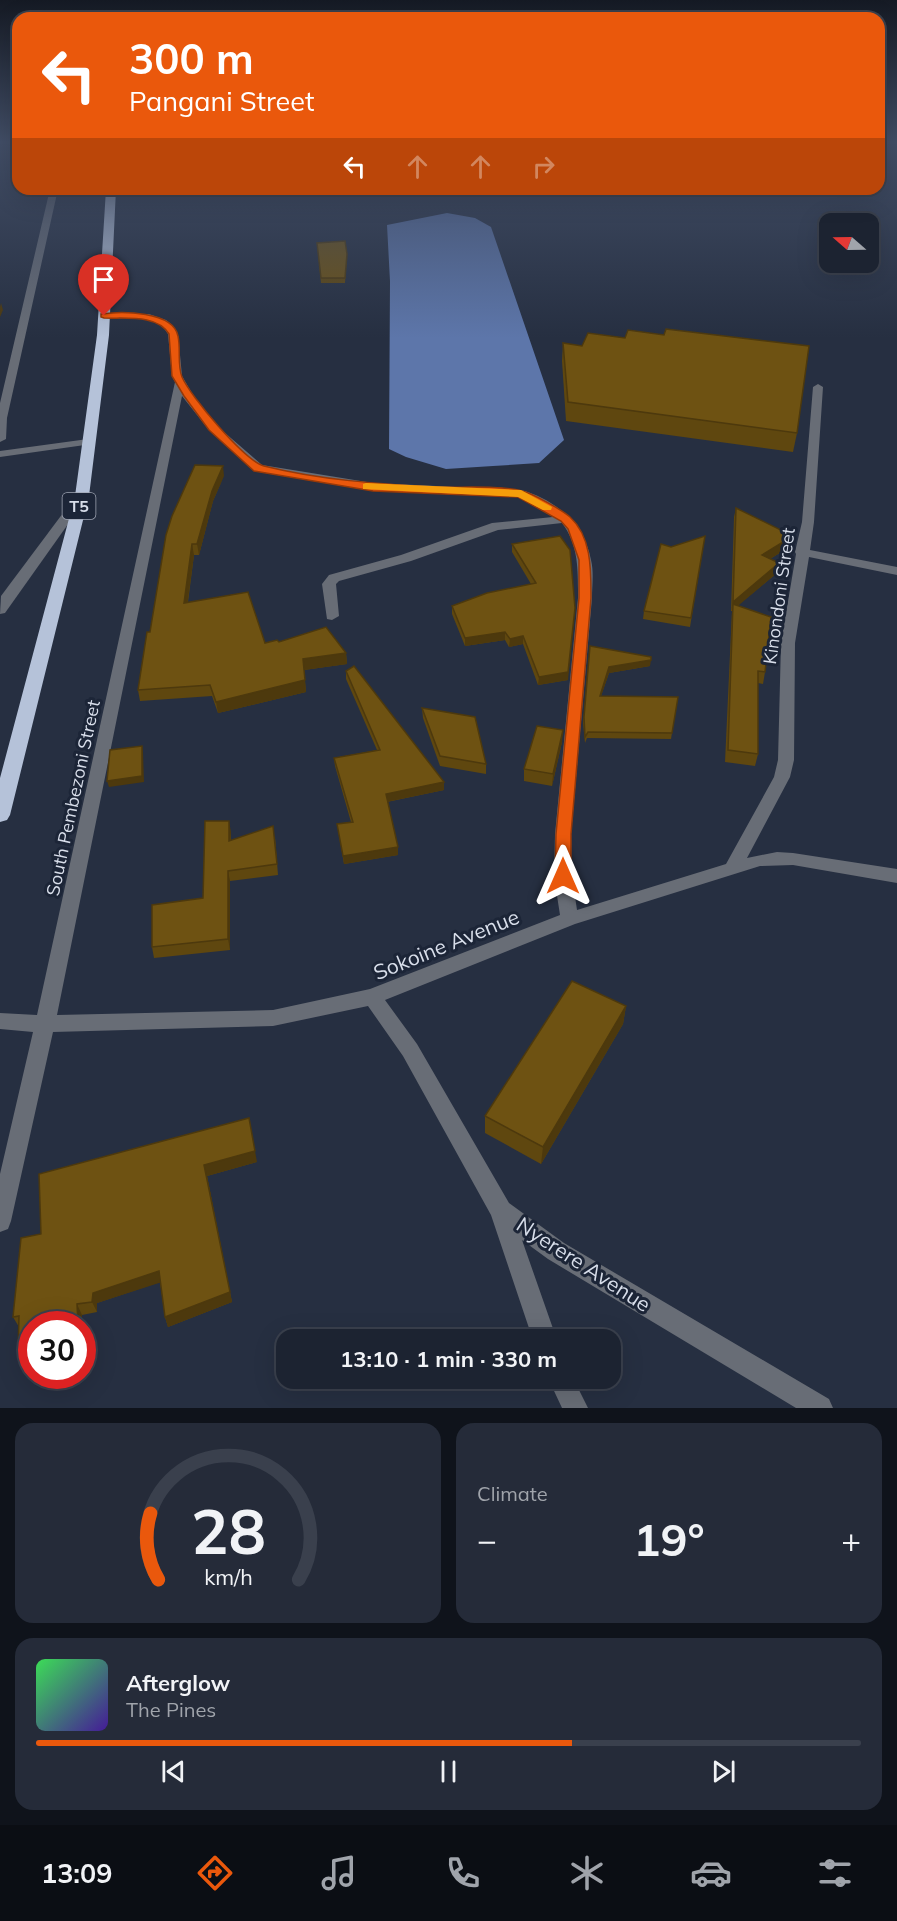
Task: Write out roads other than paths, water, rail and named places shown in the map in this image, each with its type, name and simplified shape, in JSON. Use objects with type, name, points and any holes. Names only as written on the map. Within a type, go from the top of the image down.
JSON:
[{"type":"highway","name":"T5","points":[[0,815],[82,496],[104,316],[110,207]]},
{"type":"street","points":[[22,453],[3,447],[0,441],[1,418],[50,207]]},
{"type":"street","points":[[104,316],[149,317],[169,327],[173,334],[177,376],[180,382],[213,428],[237,447],[252,464],[263,470],[373,487],[521,494],[565,519],[573,529],[585,560],[585,598],[563,834],[563,876],[570,919]]},
{"type":"street","name":"South Pembezoni Street","points":[[0,1221],[45,1024],[180,382]]},
{"type":"street","name":"Kinondoni Street","points":[[732,869],[782,777],[786,760],[788,643],[801,552],[808,522],[818,387]]},
{"type":"street","points":[[0,454],[22,453],[88,442]]},
{"type":"street","points":[[0,610],[82,496]]},
{"type":"street","points":[[332,616],[329,584],[334,578],[406,558],[489,528],[565,519]]},
{"type":"street","points":[[801,552],[897,571]]},
{"type":"street","name":"Sokoine Avenue","points":[[0,1021],[45,1024],[273,1018],[372,997],[570,919],[732,869],[777,858],[897,876]]},
{"type":"street","name":"Nyerere Avenue","points":[[372,997],[410,1050],[501,1211],[556,1251],[820,1408]]},
{"type":"street","points":[[501,1211],[541,1329]]},
{"type":"street","points":[[566,1389],[575,1408]]},
{"type":"water","points":[[447,213],[475,218],[491,227],[564,440],[539,463],[446,469],[406,457],[389,449],[390,281],[387,225]]}]
